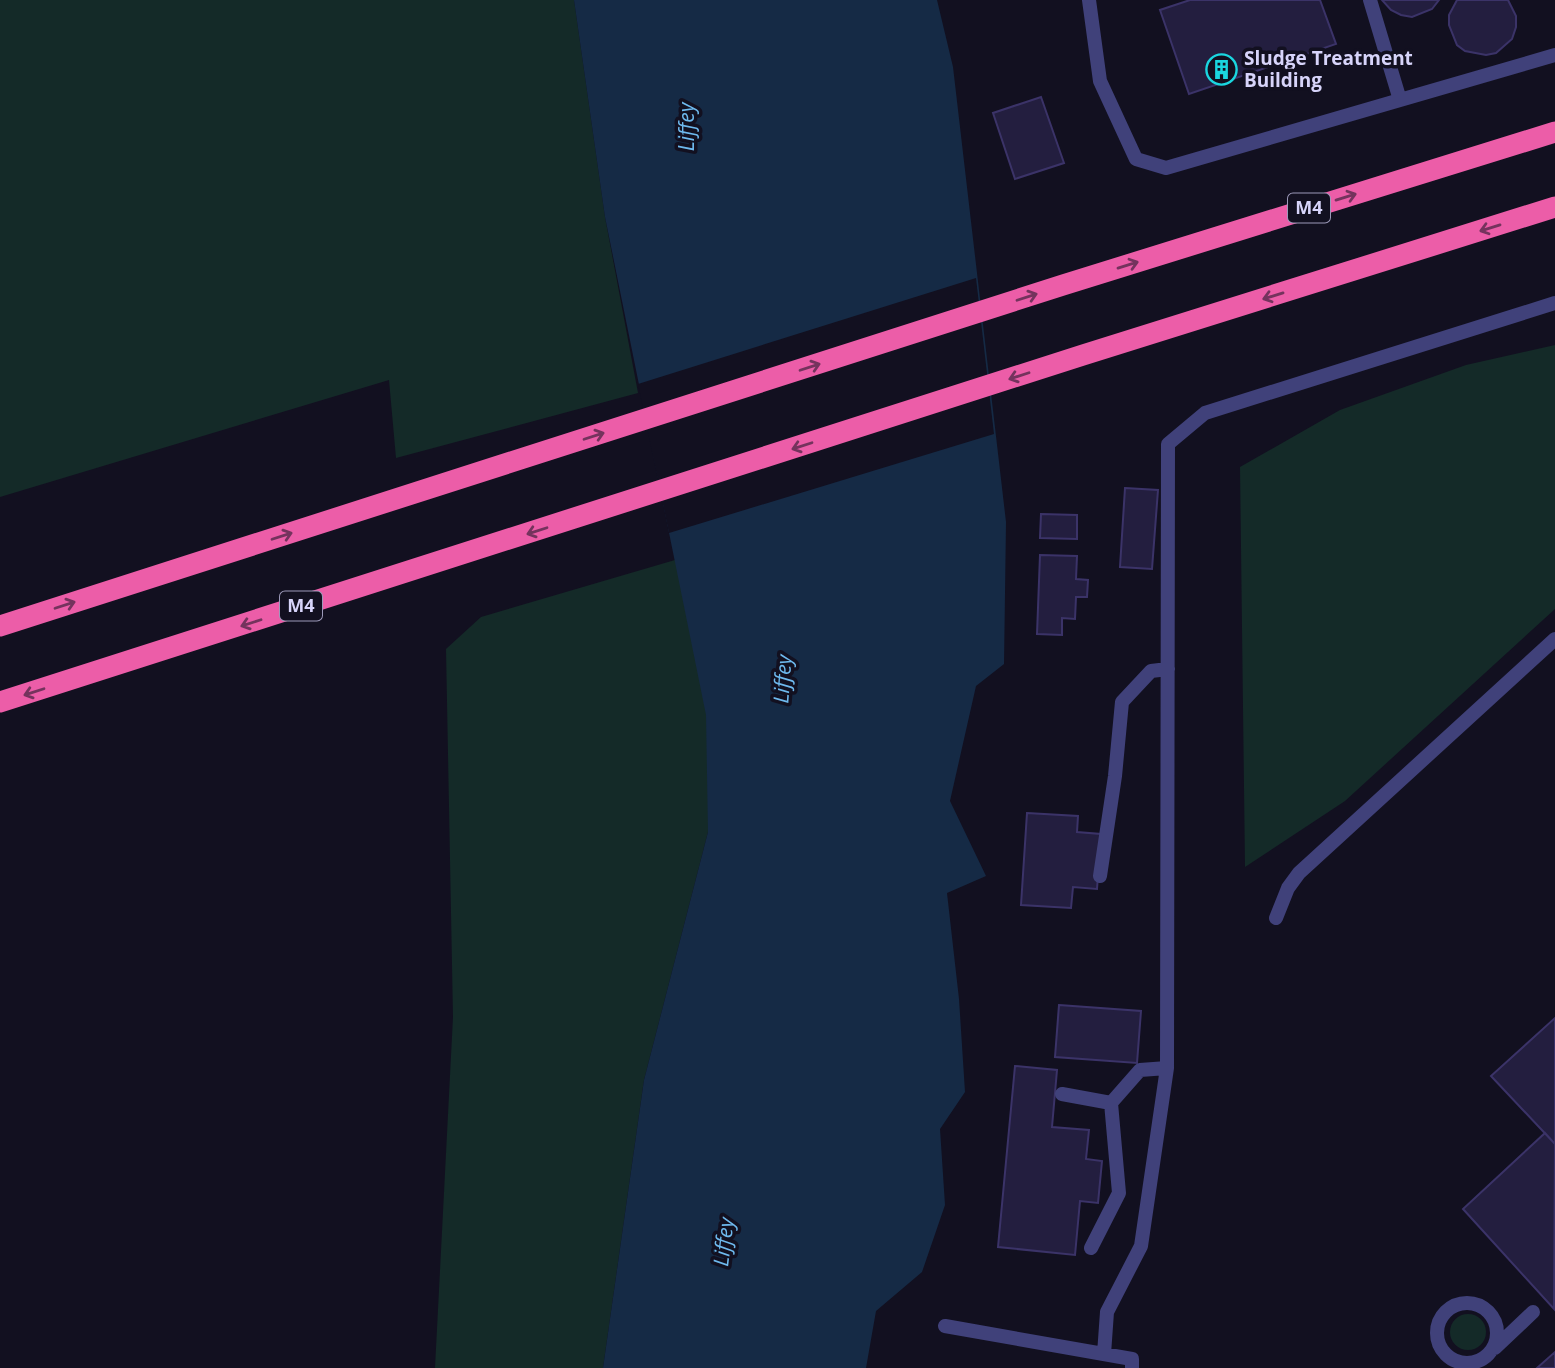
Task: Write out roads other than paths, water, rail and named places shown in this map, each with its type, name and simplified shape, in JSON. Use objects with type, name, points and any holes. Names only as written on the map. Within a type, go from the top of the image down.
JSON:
[{"type":"highway","name":"M4","points":[[0,626],[1063,285],[1555,132]]},
{"type":"highway","name":"M4","points":[[0,702],[1083,355],[1555,207]]},
{"type":"lane","points":[[1088,0],[1100,81],[1136,159],[1166,168],[1555,55]]},
{"type":"lane","points":[[1370,0],[1400,100]]},
{"type":"lane","points":[[1104,1354],[1107,1312],[1141,1246],[1167,1068],[1168,443],[1205,412],[1555,303]]},
{"type":"lane","points":[[1276,918],[1288,888],[1298,873],[1555,639]]},
{"type":"lane","points":[[1100,876],[1115,776],[1122,702],[1151,671],[1168,669]]},
{"type":"lane","points":[[1091,1248],[1119,1193],[1111,1103],[1140,1070],[1167,1068]]},
{"type":"lane","points":[[1062,1094],[1111,1103]]},
{"type":"lane","points":[[1489,1354],[1494,1346],[1497,1327],[1487,1310],[1469,1302],[1450,1307],[1438,1322],[1436,1333],[1443,1352],[1460,1363],[1471,1363],[1489,1354],[1533,1312]]},
{"type":"lane","points":[[944,1326],[1132,1359],[1132,1368]]},
{"type":"water","name":"Liffey","points":[[574,0],[937,0],[953,67],[1006,522],[1004,664],[976,686],[950,801],[986,876],[947,893],[959,999],[965,1092],[940,1129],[945,1205],[922,1272],[876,1311],[866,1368],[603,1368],[644,1080],[708,832],[706,715],[605,217]]},
{"type":"place","name":"Sludge Treatment Building","points":[[1221,69]]}]
